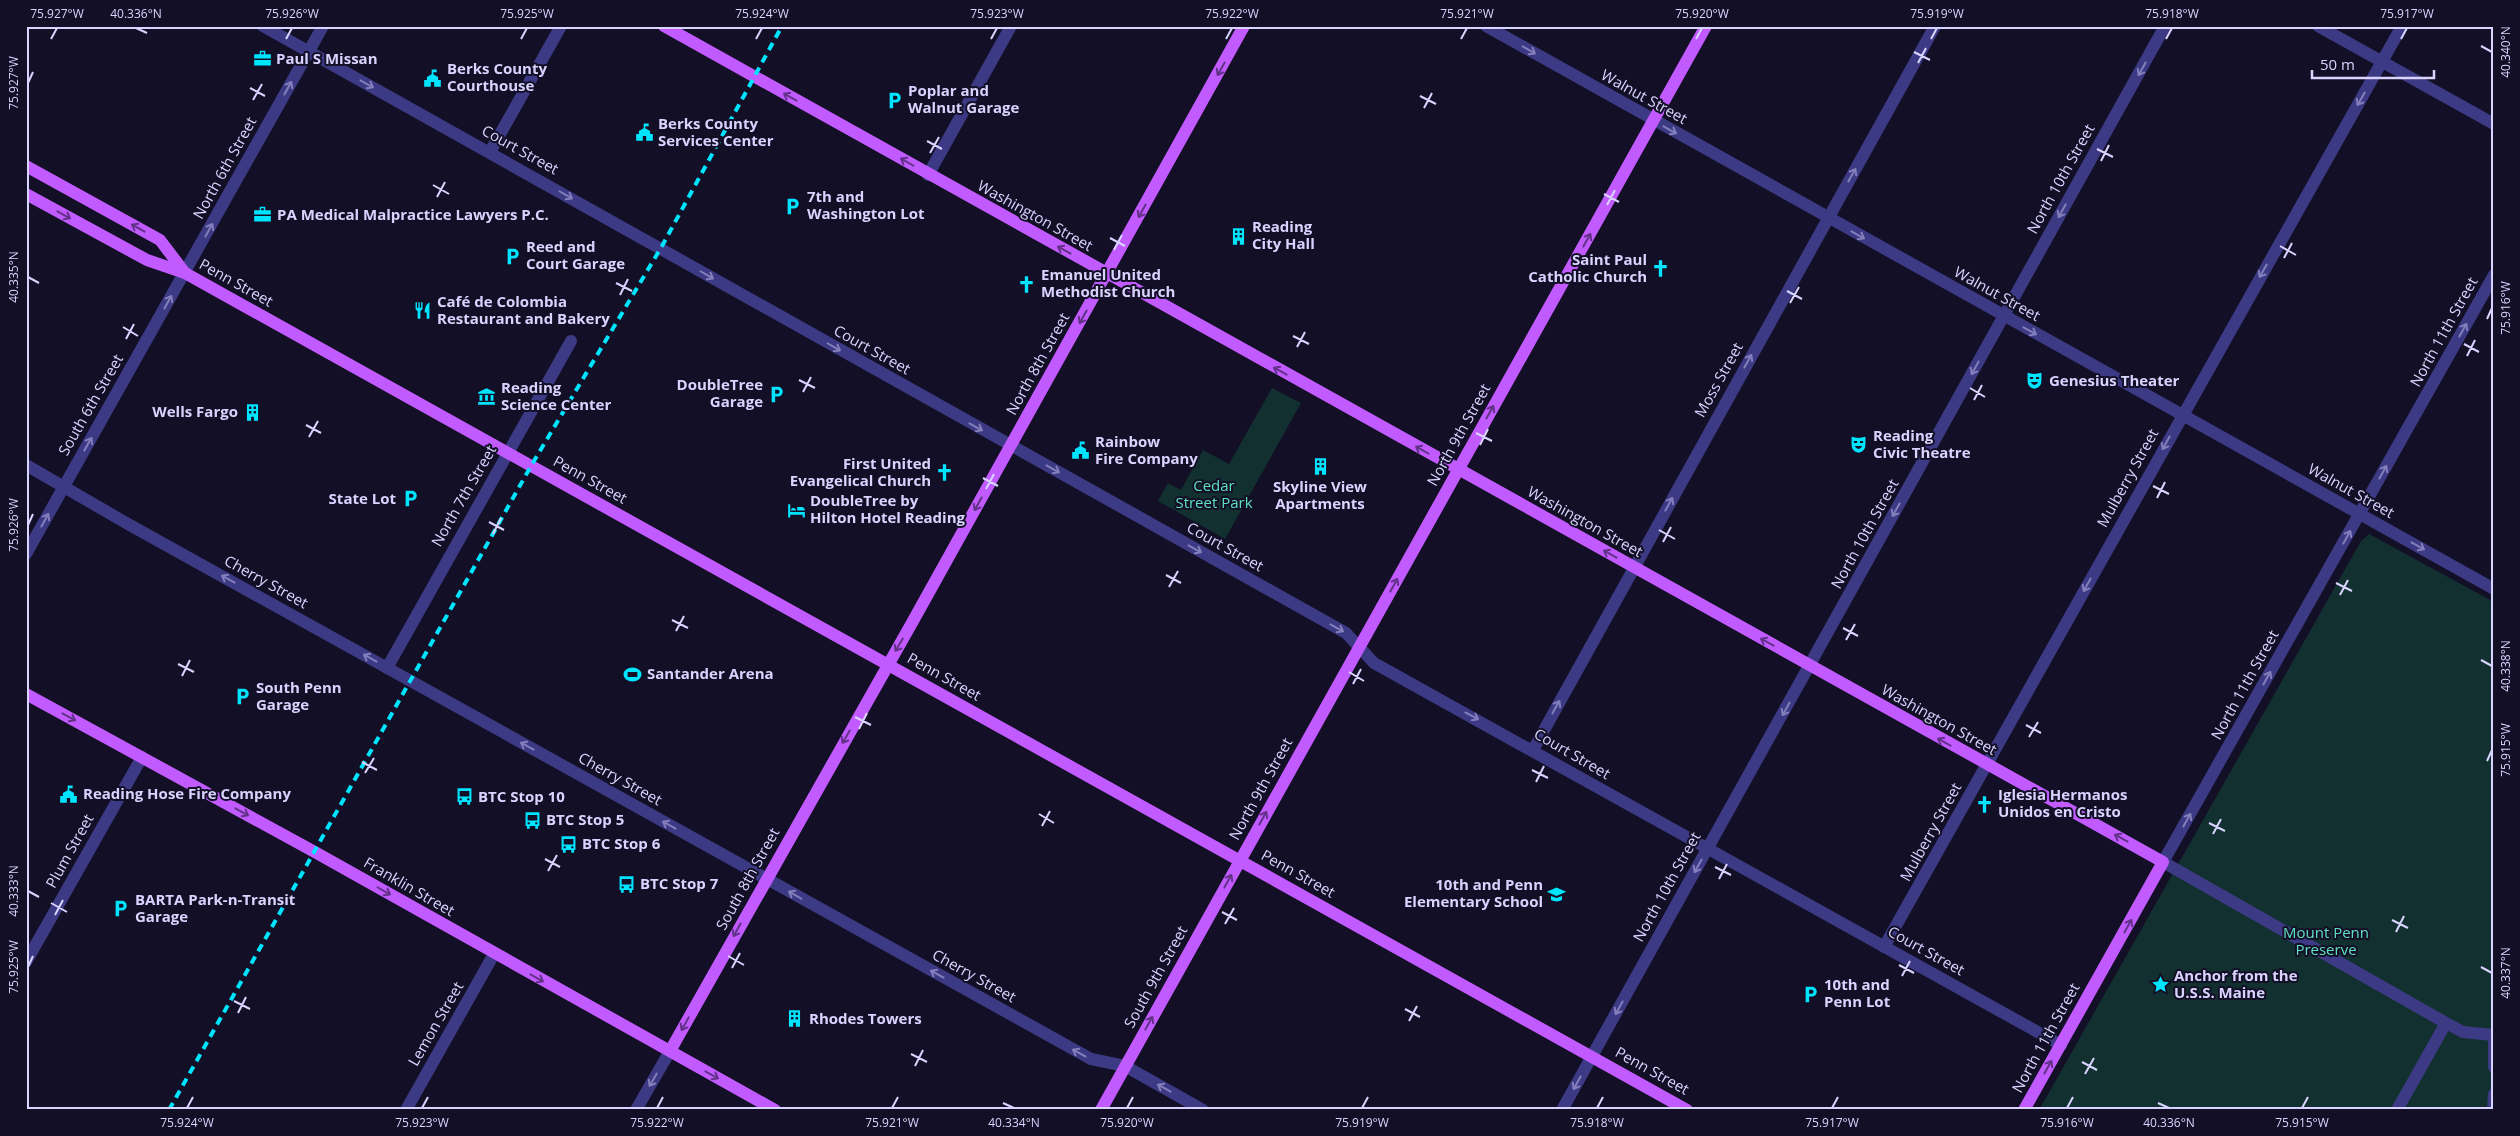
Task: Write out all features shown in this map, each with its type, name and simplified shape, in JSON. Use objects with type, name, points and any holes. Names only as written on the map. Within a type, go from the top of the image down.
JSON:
[{"type":"main road","name":"North 8th Street","points":[[888,664],[1244,26]]},
{"type":"main road","name":"North 9th Street","points":[[1240,860],[1706,26]]},
{"type":"main road","name":"Washington Street","points":[[669,29],[2163,862]]},
{"type":"main road","name":"Penn Street","points":[[26,166],[160,240],[185,273]]},
{"type":"main road","name":"Penn Street","points":[[26,194],[147,260],[185,273],[1687,1110]]},
{"type":"main road","name":"South 8th Street","points":[[670,1051],[888,664]]},
{"type":"main road","name":"Franklin Street","points":[[26,694],[775,1110]]},
{"type":"main road","name":"South 9th Street","points":[[1101,1110],[1240,860]]},
{"type":"main road","name":"North 11th Street","points":[[2024,1110],[2163,862]]},
{"type":"street","name":"Court Street","points":[[264,26],[524,170],[792,323],[1346,633],[1374,663],[2061,1045]]},
{"type":"street","name":"North 6th Street","points":[[185,273],[323,26]]},
{"type":"street","points":[[490,152],[561,26]]},
{"type":"street","points":[[928,175],[1011,26]]},
{"type":"street","name":"Walnut Street","points":[[1486,26],[2181,416],[2494,589]]},
{"type":"street","name":"Moss Street","points":[[1533,750],[1935,26]]},
{"type":"street","name":"North 10th Street","points":[[1562,1110],[2165,26]]},
{"type":"street","points":[[2318,26],[2494,124]]},
{"type":"street","name":"Mulberry Street","points":[[1884,947],[2402,26]]},
{"type":"street","name":"South 6th Street","points":[[26,554],[185,273]]},
{"type":"street","name":"North 11th Street","points":[[2163,862],[2494,275]]},
{"type":"street","name":"North 7th Street","points":[[387,668],[571,341]]},
{"type":"street","name":"Cherry Street","points":[[26,465],[1090,1059],[1125,1066],[1203,1110]]},
{"type":"street","name":"Plum Street","points":[[26,962],[142,757]]},
{"type":"street","name":"Washington Street","points":[[2163,862],[2463,1032],[2494,1034]]},
{"type":"street","name":"Lemon Street","points":[[406,1110],[494,954]]},
{"type":"street","points":[[2397,1110],[2446,1023]]},
{"type":"street","points":[[2494,1034],[2494,1067]]},
{"type":"street","name":"South 8th Street","points":[[636,1110],[670,1051]]},
{"type":"street","points":[[2493,1110],[2494,1094]]},
{"type":"green space","name":"Cedar Street Park","points":[[1272,388],[1301,403],[1225,539],[1158,501],[1168,483],[1181,490],[1203,450],[1229,464]]},
{"type":"green space","name":"Mount Penn Preserve","points":[[2369,534],[2494,602],[2494,1110],[2039,1110],[2361,541]]},
{"type":"railway","points":[[169,1110],[531,466],[662,246],[782,26]]},
{"type":"place","name":"Paul S Missan","points":[[262,59]]},
{"type":"place","name":"Berks County Courthouse","points":[[433,78]]},
{"type":"place","name":"Poplar and Walnut Garage","points":[[894,100]]},
{"type":"place","name":"Berks County Services Center","points":[[644,133]]},
{"type":"place","name":"7th and Washington Lot","points":[[793,206]]},
{"type":"place","name":"PA Medical Malpractice Lawyers P.C.","points":[[263,215]]},
{"type":"place","name":"Reading City Hall","points":[[1238,236]]},
{"type":"place","name":"Reed and Court Garage","points":[[512,256]]},
{"type":"place","name":"Saint Paul Catholic Church","points":[[1661,269]]},
{"type":"place","name":"Emanuel United Methodist Church","points":[[1027,284]]},
{"type":"place","name":"Café de Colombia Restaurant and Bakery","points":[[423,311]]},
{"type":"place","name":"Genesius Theater","points":[[2035,381]]},
{"type":"place","name":"DoubleTree Garage","points":[[777,394]]},
{"type":"place","name":"Reading Science Center","points":[[487,397]]},
{"type":"place","name":"Wells Fargo","points":[[252,412]]},
{"type":"place","name":"Reading Civic Theatre","points":[[1859,445]]},
{"type":"place","name":"Rainbow Fire Company","points":[[1081,451]]},
{"type":"place","name":"Skyline View Apartments","points":[[1320,466]]},
{"type":"place","name":"First United Evangelical Church","points":[[945,473]]},
{"type":"place","name":"State Lot","points":[[410,499]]},
{"type":"place","name":"DoubleTree by Hilton Hotel Reading","points":[[796,510]]},
{"type":"place","name":"Santander Arena","points":[[633,674]]},
{"type":"place","name":"South Penn Garage","points":[[242,697]]},
{"type":"place","name":"Reading Hose Fire Company","points":[[69,794]]},
{"type":"place","name":"BTC Stop 10","points":[[464,797]]},
{"type":"place","name":"Iglesia Hermanos Unidos en Cristo","points":[[1984,804]]},
{"type":"place","name":"BTC Stop 5","points":[[532,820]]},
{"type":"place","name":"BTC Stop 6","points":[[568,844]]},
{"type":"place","name":"BTC Stop 7","points":[[626,884]]},
{"type":"place","name":"10th and Penn Elementary School","points":[[1557,894]]},
{"type":"place","name":"BARTA Park-n-Transit Garage","points":[[121,909]]},
{"type":"place","name":"Anchor from the U.S.S. Maine","points":[[2160,985]]},
{"type":"place","name":"10th and Penn Lot","points":[[1810,994]]},
{"type":"place","name":"Rhodes Towers","points":[[795,1019]]}]
